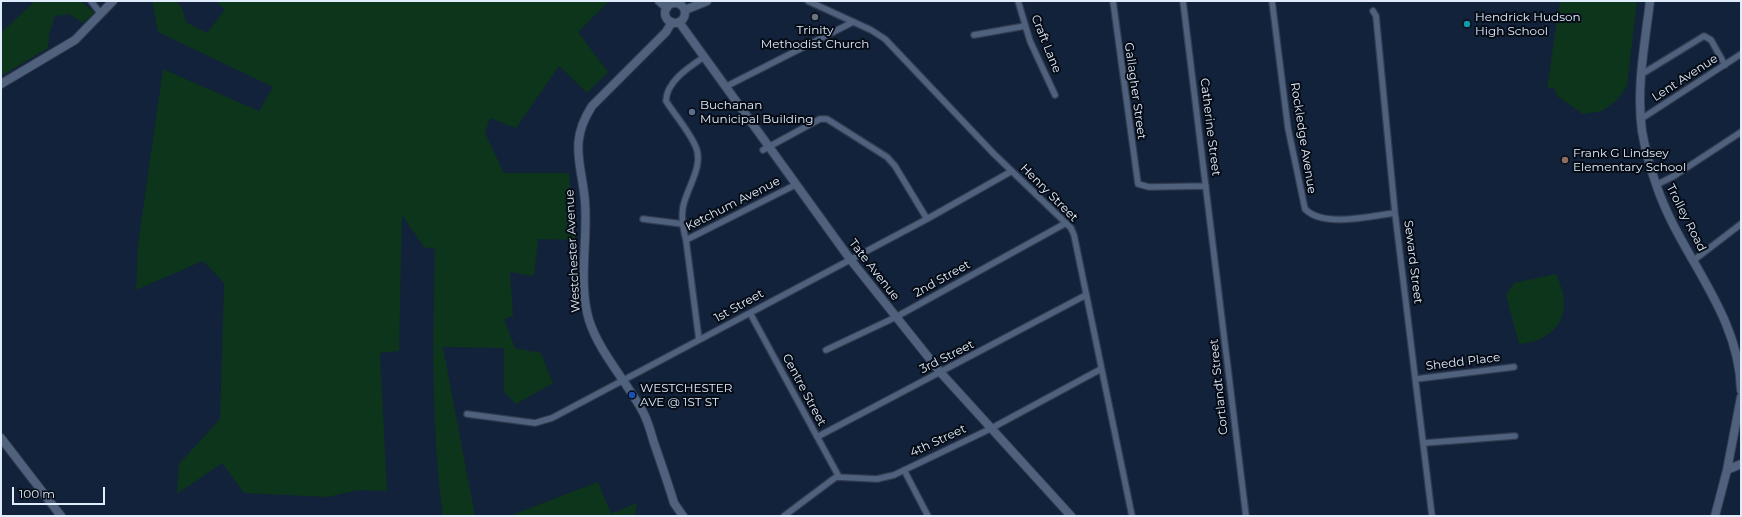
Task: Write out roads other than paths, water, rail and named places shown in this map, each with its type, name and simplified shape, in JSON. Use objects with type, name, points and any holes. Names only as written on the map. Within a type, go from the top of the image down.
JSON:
[{"type":"street","points":[[91,1],[101,14]]},
{"type":"street","points":[[1,84],[75,40],[113,1]]},
{"type":"street","points":[[659,1],[667,8]]},
{"type":"street","points":[[682,5],[684,17],[676,22],[666,17],[667,8],[673,3],[682,5],[707,1]]},
{"type":"street","name":"Henry Street","points":[[808,1],[885,39],[1012,171],[1066,223],[1074,235],[1132,516]]},
{"type":"street","name":"Craft Lane","points":[[1018,1],[1025,26],[1055,95]]},
{"type":"street","name":"Gallagher Street","points":[[1113,1],[1138,183],[1149,187],[1206,186]]},
{"type":"street","name":"Catherine Street","points":[[1183,1],[1215,256]]},
{"type":"street","name":"Rockledge Avenue","points":[[1272,1],[1288,128],[1305,209],[1310,215],[1331,220],[1395,213]]},
{"type":"street","name":"Trolley Road","points":[[1650,1],[1642,74],[1641,119],[1646,149],[1656,185],[1664,205],[1694,260],[1731,337],[1738,362],[1741,390]]},
{"type":"street","name":"Seward Street","points":[[1373,11],[1376,16],[1395,213],[1432,516]]},
{"type":"street","name":"Tate Avenue","points":[[676,22],[726,86],[766,149],[896,317],[941,373],[990,429],[1071,516]]},
{"type":"street","name":"Westchester Avenue","points":[[676,22],[592,106],[585,116],[578,141],[577,157],[585,202],[586,248],[584,276],[589,319],[597,337],[644,413],[674,503],[683,516]]},
{"type":"street","points":[[726,86],[852,22]]},
{"type":"street","points":[[974,35],[1025,26]]},
{"type":"street","points":[[1642,74],[1704,36],[1711,40],[1726,65]]},
{"type":"street","name":"Lent Avenue","points":[[1641,119],[1741,54]]},
{"type":"street","points":[[686,240],[683,224],[684,205],[698,162],[698,154],[695,145],[666,102],[666,95],[676,79],[688,68],[704,57]]},
{"type":"street","points":[[766,149],[824,118],[887,158],[895,166],[927,219]]},
{"type":"street","points":[[1656,185],[1674,176],[1741,132]]},
{"type":"street","name":"1st Street","points":[[467,414],[523,422],[542,422],[624,381],[927,219],[1012,171]]},
{"type":"street","name":"Ketchum Avenue","points":[[699,340],[686,240],[795,185]]},
{"type":"street","points":[[643,219],[683,224]]},
{"type":"street","name":"2nd Street","points":[[826,350],[896,317],[1066,223]]},
{"type":"street","points":[[1694,260],[1741,224]]},
{"type":"street","name":"Cortlandt Street","points":[[1215,256],[1246,516]]},
{"type":"street","name":"3rd Street","points":[[817,437],[941,373],[1086,295]]},
{"type":"street","name":"Centre Street","points":[[750,313],[839,477]]},
{"type":"street","name":"Shedd Place","points":[[1416,379],[1514,367]]},
{"type":"street","name":"4th Street","points":[[839,477],[877,479],[894,475],[990,429],[1101,369]]},
{"type":"street","points":[[1715,516],[1731,454],[1741,397]]},
{"type":"street","points":[[1424,443],[1515,436]]},
{"type":"street","points":[[1,438],[61,516]]},
{"type":"street","points":[[1726,470],[1741,464]]},
{"type":"street","points":[[904,470],[928,516]]},
{"type":"street","points":[[784,516],[830,480],[839,477]]},
{"type":"place","name":"Trinity Methodist Church","points":[[815,17]]},
{"type":"place","name":"Hendrick Hudson High School","points":[[1467,24]]},
{"type":"place","name":"Buchanan Municipal Building","points":[[692,112]]},
{"type":"place","name":"Frank G Lindsey Elementary School","points":[[1565,160]]},
{"type":"place","name":"WESTCHESTER AVE @ 1ST ST","points":[[632,395]]}]
